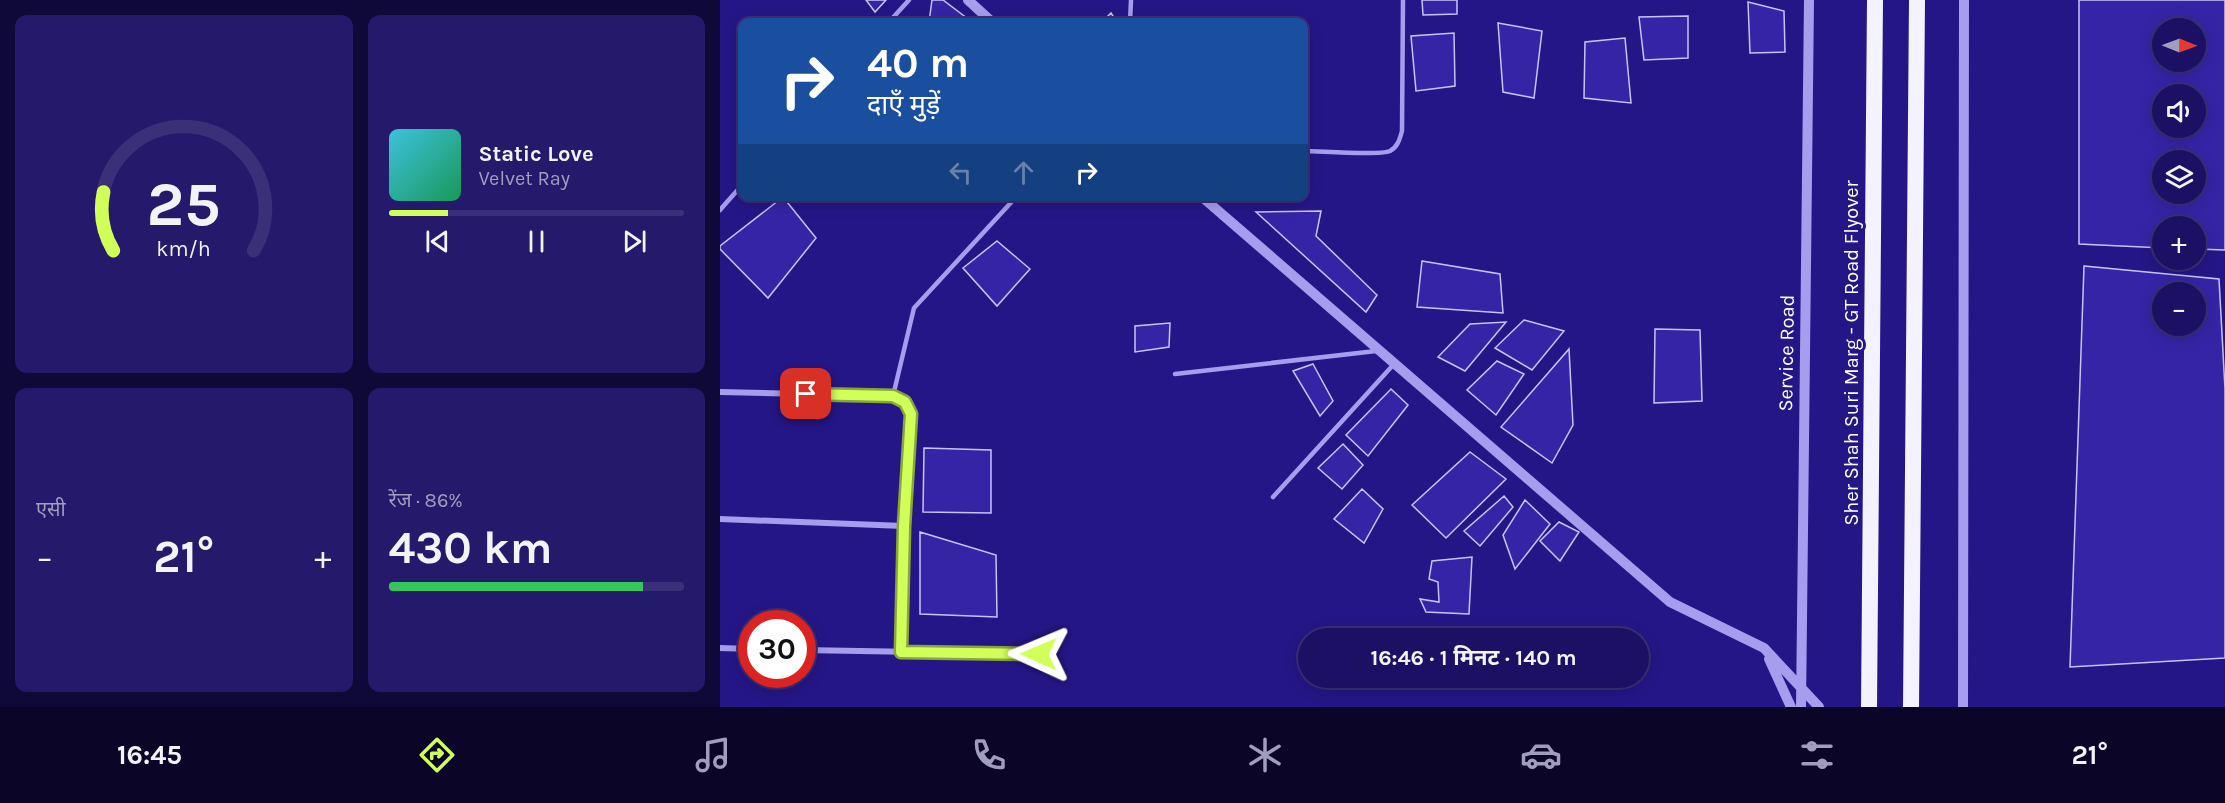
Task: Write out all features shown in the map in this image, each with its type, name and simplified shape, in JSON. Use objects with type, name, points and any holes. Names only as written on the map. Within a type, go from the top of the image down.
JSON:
[{"type":"highway","name":"Sher Shah Suri Marg - GT Road Flyover","points":[[1869,707],[1875,0]]},
{"type":"highway","points":[[1911,707],[1917,0]]},
{"type":"street","points":[[968,0],[988,18]]},
{"type":"street","name":"Service Road","points":[[1801,707],[1809,0]]},
{"type":"street","points":[[1963,707],[1964,0]]},
{"type":"street","points":[[1207,201],[1670,602],[1764,648],[1801,690],[1820,707]]},
{"type":"street","points":[[720,392],[893,396],[905,402],[911,414],[904,526],[901,652]]},
{"type":"street","points":[[720,519],[904,526]]},
{"type":"street","points":[[720,648],[738,649]]},
{"type":"street","points":[[1764,648],[1791,707]]},
{"type":"street","points":[[816,650],[1039,654]]},
{"type":"lane","points":[[893,18],[909,0]]},
{"type":"lane","points":[[1130,18],[1131,0]]},
{"type":"lane","points":[[1308,151],[1378,153],[1391,151],[1399,143],[1403,0]]},
{"type":"lane","points":[[720,210],[738,190]]},
{"type":"lane","points":[[893,396],[914,308],[1012,201]]},
{"type":"lane","points":[[1175,374],[1379,351]]},
{"type":"lane","points":[[1273,497],[1394,364]]},
{"type":"building","points":[[866,0],[886,0],[875,12]]},
{"type":"building","points":[[932,0],[943,0],[967,18],[930,18]]},
{"type":"building","points":[[1422,0],[1457,0],[1457,14],[1423,15]]},
{"type":"building","points":[[2079,0],[2225,0],[2225,250],[2206,249],[2206,216],[2152,216],[2152,247],[2079,244]]},
{"type":"building","points":[[1748,2],[1784,11],[1785,52],[1750,53]]},
{"type":"building","points":[[1688,16],[1688,58],[1644,60],[1639,17]]},
{"type":"building","points":[[1498,23],[1542,31],[1534,98],[1503,92]]},
{"type":"building","points":[[1454,33],[1455,86],[1416,91],[1411,36]]},
{"type":"building","points":[[1625,38],[1631,103],[1584,98],[1585,42]]},
{"type":"building","points":[[778,201],[786,201],[816,238],[768,298],[720,249],[720,246]]},
{"type":"building","points":[[1321,211],[1316,236],[1377,295],[1366,312],[1256,212]]},
{"type":"building","points":[[997,241],[1030,269],[997,306],[963,268]]},
{"type":"building","points":[[1422,261],[1500,274],[1503,313],[1417,307]]},
{"type":"building","points":[[2084,266],[2219,279],[2225,389],[2225,658],[2070,667]]},
{"type":"building","points":[[1524,320],[1564,331],[1532,370],[1495,348]]},
{"type":"building","points":[[1506,322],[1465,371],[1438,357],[1470,324]]},
{"type":"building","points":[[1170,323],[1169,347],[1135,352],[1135,326]]},
{"type":"building","points":[[1655,329],[1700,330],[1702,401],[1654,403]]},
{"type":"building","points":[[1569,349],[1573,425],[1552,463],[1501,427]]},
{"type":"building","points":[[1497,361],[1524,374],[1496,415],[1467,390]]},
{"type":"building","points":[[1313,364],[1333,401],[1320,416],[1293,371]]},
{"type":"building","points":[[1391,389],[1408,405],[1368,456],[1346,435]]},
{"type":"building","points":[[1343,444],[1363,465],[1342,489],[1318,468]]},
{"type":"building","points":[[924,448],[991,450],[991,513],[923,512]]},
{"type":"building","points":[[1470,452],[1506,479],[1446,538],[1412,505]]},
{"type":"building","points":[[1362,489],[1383,509],[1364,543],[1334,519]]},
{"type":"building","points":[[1504,496],[1513,507],[1480,546],[1464,531]]},
{"type":"building","points":[[1525,500],[1550,524],[1515,569],[1503,535]]},
{"type":"building","points":[[1559,522],[1579,532],[1560,561],[1540,541]]},
{"type":"building","points":[[920,532],[996,555],[997,617],[920,614]]},
{"type":"building","points":[[1472,557],[1469,614],[1426,612],[1420,599],[1439,602],[1438,582],[1429,579],[1432,561]]},
{"type":"route","points":[[806,394],[893,396],[905,402],[911,414],[904,526],[901,652],[1039,654]]}]
